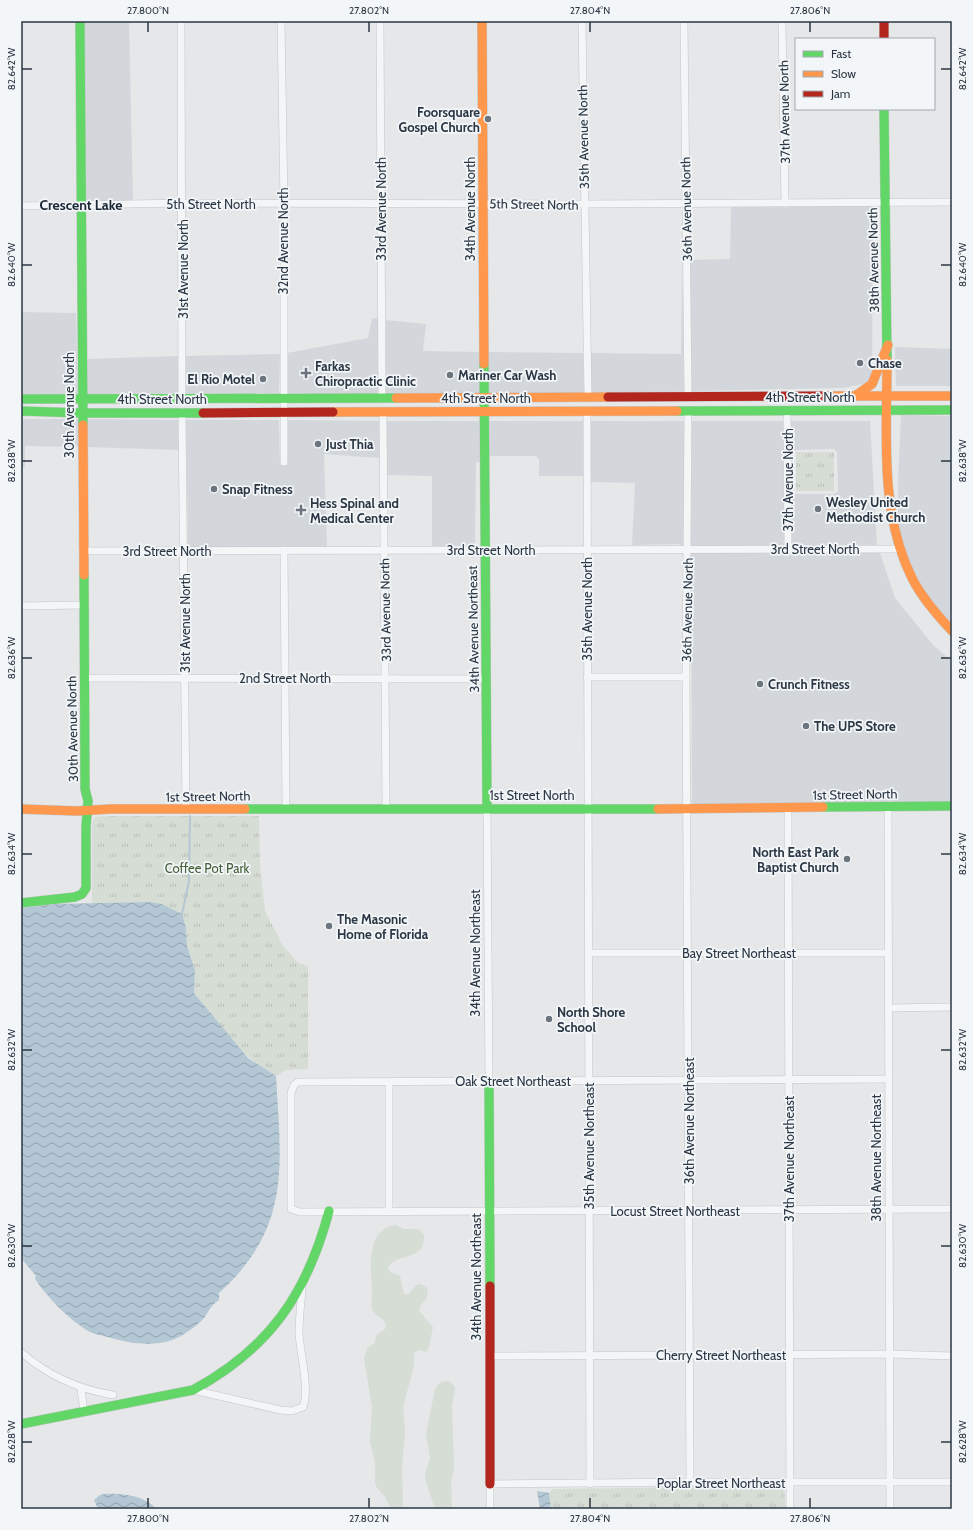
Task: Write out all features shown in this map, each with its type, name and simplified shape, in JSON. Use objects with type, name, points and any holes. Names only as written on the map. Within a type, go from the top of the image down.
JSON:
[{"type":"street","name":"30th Avenue North","points":[[80,21],[85,809]]},
{"type":"street","name":"31st Avenue North","points":[[182,21],[182,398]]},
{"type":"street","name":"32nd Avenue North","points":[[281,21],[284,204],[284,462]]},
{"type":"street","name":"33rd Avenue North","points":[[380,21],[382,397]]},
{"type":"street","name":"34th Avenue North","points":[[482,21],[485,397]]},
{"type":"street","name":"35th Avenue North","points":[[582,21],[588,397]]},
{"type":"street","name":"36th Avenue North","points":[[684,21],[688,396]]},
{"type":"street","name":"37th Avenue North","points":[[782,21],[786,203]]},
{"type":"street","points":[[884,21],[884,38]]},
{"type":"street","name":"38th Avenue North","points":[[884,110],[888,410]]},
{"type":"street","name":"5th Street North","points":[[21,206],[183,204],[952,202]]},
{"type":"street","points":[[855,396],[872,384],[888,345]]},
{"type":"street","points":[[587,411],[594,405],[681,402],[688,396]]},
{"type":"street","points":[[729,411],[730,408],[735,405],[782,404],[787,396]]},
{"type":"street","name":"4th Street North","points":[[21,399],[952,396]]},
{"type":"street","points":[[335,412],[346,405],[377,404],[382,397]]},
{"type":"street","name":"34th Avenue Northeast","points":[[485,397],[490,1509]]},
{"type":"street","points":[[182,412],[185,407],[190,405],[225,405],[234,398]]},
{"type":"street","points":[[888,410],[890,507],[895,536],[905,565],[919,592],[934,612],[952,631]]},
{"type":"street","name":"4th Street North","points":[[21,411],[82,413],[952,410]]},
{"type":"street","name":"35th Avenue North","points":[[587,411],[588,808]]},
{"type":"street","name":"36th Avenue North","points":[[688,411],[686,677],[688,809]]},
{"type":"street","name":"37th Avenue North","points":[[787,411],[788,550]]},
{"type":"street","name":"31st Avenue North","points":[[182,412],[186,809]]},
{"type":"street","name":"33rd Avenue North","points":[[383,412],[386,808]]},
{"type":"street","name":"3rd Street North","points":[[83,551],[899,549]]},
{"type":"street","points":[[284,550],[286,808]]},
{"type":"street","points":[[21,606],[84,606]]},
{"type":"street","points":[[588,677],[686,677]]},
{"type":"street","name":"2nd Street North","points":[[84,678],[486,679]]},
{"type":"street","name":"38th Avenue Northeast","points":[[888,806],[890,1509]]},
{"type":"street","name":"1st Street North","points":[[21,809],[688,809],[952,806]]},
{"type":"street","name":"35th Avenue Northeast","points":[[588,808],[590,1484]]},
{"type":"street","name":"37th Avenue Northeast","points":[[788,808],[790,1509]]},
{"type":"street","points":[[21,903],[75,897],[82,894],[86,888],[85,809]]},
{"type":"street","name":"36th Avenue Northeast","points":[[688,809],[690,1482]]},
{"type":"street","name":"Bay Street Northeast","points":[[589,953],[688,952],[888,954]]},
{"type":"street","points":[[888,1008],[952,1007]]},
{"type":"street","name":"Oak Street Northeast","points":[[290,1198],[291,1089],[294,1085],[304,1081],[789,1081],[889,1079]]},
{"type":"street","points":[[389,1082],[389,1211]]},
{"type":"street","name":"Locust Street Northeast","points":[[290,1198],[291,1209],[294,1211],[689,1211],[952,1209]]},
{"type":"street","points":[[21,1424],[193,1390],[214,1380],[243,1360],[272,1327],[302,1286],[317,1256],[329,1211]]},
{"type":"street","points":[[193,1390],[280,1410],[292,1411],[303,1406],[306,1400],[306,1390],[299,1331],[302,1286]]},
{"type":"street","points":[[21,1352],[51,1375],[81,1389],[113,1395]]},
{"type":"street","name":"Cherry Street Northeast","points":[[490,1356],[890,1354],[952,1356]]},
{"type":"street","points":[[81,1389],[84,1412]]},
{"type":"street","name":"Poplar Street Northeast","points":[[490,1484],[952,1482]]},
{"type":"shaded area","points":[[84,21],[129,21],[133,201],[85,202]]},
{"type":"shaded area","points":[[731,206],[873,206],[872,378],[869,383],[843,388],[692,391],[690,260],[730,259]]},
{"type":"shaded area","points":[[682,261],[684,391],[591,393],[591,353],[681,354]]},
{"type":"shaded area","points":[[21,312],[76,313],[78,394],[21,395]]},
{"type":"shaded area","points":[[372,318],[378,319],[379,394],[287,393],[287,353],[368,338]]},
{"type":"shaded area","points":[[386,320],[426,324],[423,351],[480,352],[481,393],[386,394]]},
{"type":"shaded area","points":[[895,347],[952,349],[952,386],[896,386]]},
{"type":"shaded area","points":[[488,352],[583,353],[584,393],[488,393]]},
{"type":"shaded area","points":[[280,354],[279,393],[186,393],[186,356]]},
{"type":"shaded area","points":[[179,356],[179,393],[86,394],[86,359]]},
{"type":"shaded area","points":[[901,415],[952,416],[952,626],[941,615],[922,586],[904,552],[898,534],[898,481]]},
{"type":"shaded area","points":[[21,419],[78,419],[79,447],[25,446],[25,467],[21,467]]},
{"type":"shaded area","points":[[86,419],[178,420],[179,450],[86,447]]},
{"type":"shaded area","points":[[186,420],[279,420],[280,465],[288,465],[287,420],[379,421],[379,458],[324,454],[327,547],[188,547]]},
{"type":"shaded area","points":[[387,421],[480,421],[481,462],[476,462],[475,547],[432,547],[432,476],[387,475]]},
{"type":"shaded area","points":[[488,421],[583,421],[583,476],[539,476],[539,459],[536,456],[488,456]]},
{"type":"shaded area","points":[[591,421],[684,421],[684,546],[681,546],[681,544],[632,545],[635,483],[591,482]]},
{"type":"shaded area","points":[[692,421],[783,421],[784,546],[691,546]]},
{"type":"shaded area","points":[[791,421],[870,421],[877,546],[792,546]],"holes":[[[834,449],[837,452],[838,491],[834,494],[797,494],[793,492],[793,452],[796,450]]]},
{"type":"shaded area","points":[[691,553],[880,553],[895,598],[934,646],[952,661],[952,803],[692,805]]},
{"type":"green space","points":[[796,452],[834,452],[834,491],[796,491]]},
{"type":"green space","name":"Coffee Pot Park","points":[[259,816],[260,866],[265,911],[283,946],[298,963],[308,966],[308,1069],[286,1070],[276,1076],[263,1069],[252,1060],[231,1039],[194,993],[195,970],[187,946],[186,928],[177,911],[150,902],[92,904],[92,823],[95,817]]},
{"type":"green space","points":[[396,1225],[404,1229],[419,1229],[424,1235],[423,1244],[420,1250],[397,1260],[388,1268],[390,1272],[400,1276],[404,1294],[409,1294],[416,1285],[420,1284],[427,1288],[428,1292],[426,1298],[419,1311],[433,1327],[429,1347],[426,1352],[419,1350],[414,1353],[414,1366],[403,1407],[405,1432],[402,1466],[403,1509],[391,1509],[375,1483],[375,1461],[370,1442],[372,1407],[364,1358],[367,1349],[375,1342],[376,1336],[386,1328],[385,1322],[374,1313],[371,1307],[372,1251],[379,1234],[386,1228]]},
{"type":"green space","points":[[448,1381],[453,1384],[455,1388],[452,1406],[454,1468],[451,1482],[452,1509],[435,1509],[425,1475],[430,1458],[426,1434],[435,1389],[441,1382]]},
{"type":"green space","points":[[781,1486],[784,1488],[786,1509],[551,1509],[549,1493],[553,1489]]},
{"type":"water","points":[[150,902],[162,904],[182,914],[186,928],[187,946],[195,970],[194,993],[248,1058],[276,1076],[279,1166],[277,1193],[270,1219],[259,1244],[243,1268],[219,1293],[219,1300],[212,1306],[204,1318],[192,1329],[178,1338],[147,1344],[114,1339],[92,1333],[82,1327],[67,1315],[46,1294],[35,1279],[36,1276],[21,1258],[21,908],[55,904]]},
{"type":"water","points":[[537,1491],[549,1493],[551,1509],[540,1509]]},
{"type":"water","points":[[118,1494],[139,1498],[151,1504],[156,1509],[98,1509],[94,1500],[100,1495]]},
{"type":"waterway","points":[[182,914],[189,881],[190,816]]},
{"type":"traffic: fast","points":[[80,21],[83,425]]},
{"type":"traffic: fast","points":[[884,110],[887,360]]},
{"type":"traffic: fast","points":[[484,364],[487,808]]},
{"type":"traffic: fast","points":[[21,399],[396,398]]},
{"type":"traffic: fast","points":[[677,411],[952,410]]},
{"type":"traffic: fast","points":[[21,411],[82,413],[203,413]]},
{"type":"traffic: fast","points":[[21,903],[75,897],[82,894],[86,888],[86,827],[88,801],[85,789],[84,575]]},
{"type":"traffic: fast","points":[[823,807],[952,806]]},
{"type":"traffic: fast","points":[[245,809],[658,809]]},
{"type":"traffic: fast","points":[[489,1081],[490,1286]]},
{"type":"traffic: fast","points":[[21,1424],[193,1390],[220,1374],[264,1337],[281,1316],[296,1293],[309,1268],[320,1241],[329,1211]]},
{"type":"traffic: slow","points":[[482,21],[484,364]]},
{"type":"traffic: slow","points":[[855,396],[872,384],[888,345]]},
{"type":"traffic: slow","points":[[887,360],[887,471],[894,526],[901,553],[912,578],[930,606],[952,631]]},
{"type":"traffic: slow","points":[[828,396],[952,396]]},
{"type":"traffic: slow","points":[[396,398],[608,397]]},
{"type":"traffic: slow","points":[[333,412],[677,411]]},
{"type":"traffic: slow","points":[[83,425],[84,575]]},
{"type":"traffic: slow","points":[[658,809],[823,807]]},
{"type":"traffic: slow","points":[[21,809],[77,811],[111,809],[245,809]]},
{"type":"traffic: jam","points":[[884,21],[884,38]]},
{"type":"traffic: jam","points":[[608,397],[828,396]]},
{"type":"traffic: jam","points":[[203,413],[333,412]]},
{"type":"traffic: jam","points":[[490,1286],[490,1484]]},
{"type":"place","name":"Foorsquare Gospel Church","points":[[488,119]]},
{"type":"place","name":"Chase","points":[[860,363]]},
{"type":"place","name":"Farkas Chiropractic Clinic","points":[[306,373]]},
{"type":"place","name":"Mariner Car Wash","points":[[450,375]]},
{"type":"place","name":"El Rio Motel","points":[[263,379]]},
{"type":"place","name":"Just Thia","points":[[318,444]]},
{"type":"place","name":"Snap Fitness","points":[[214,489]]},
{"type":"place","name":"Wesley United Methodist Church","points":[[818,509]]},
{"type":"place","name":"Hess Spinal and Medical Center","points":[[301,510]]},
{"type":"place","name":"Crunch Fitness","points":[[760,684]]},
{"type":"place","name":"The UPS Store","points":[[806,726]]},
{"type":"place","name":"North East Park Baptist Church","points":[[847,859]]},
{"type":"place","name":"The Masonic Home of Florida","points":[[329,926]]},
{"type":"place","name":"North Shore School","points":[[549,1019]]},
{"type":"district","name":"Crescent Lake","points":[[81,205]]}]
